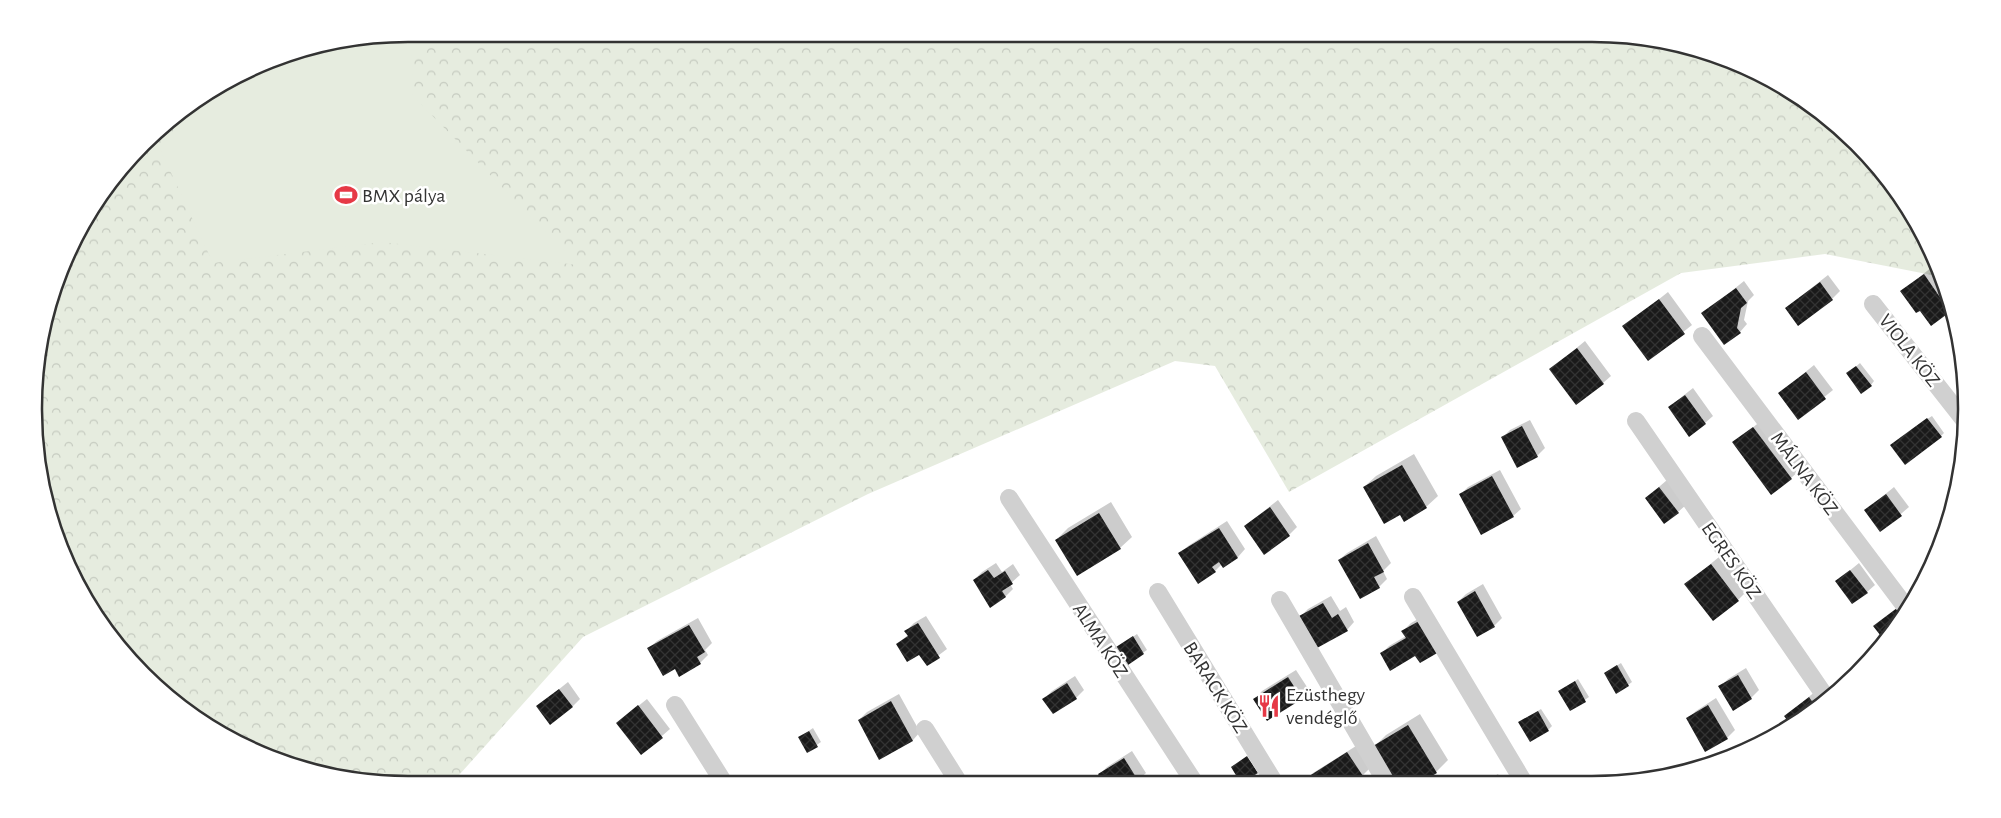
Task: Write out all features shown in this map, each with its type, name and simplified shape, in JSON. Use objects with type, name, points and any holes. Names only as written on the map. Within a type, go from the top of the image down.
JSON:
[{"type":"street","name":"VIOLA KÖZ","points":[[1873,304],[1958,412]]},
{"type":"street","name":"MÁLNA KÖZ","points":[[1702,336],[1903,603]]},
{"type":"street","name":"EGRES KÖZ","points":[[1636,421],[1823,694]]},
{"type":"street","name":"ALMA KÖZ","points":[[1009,498],[1190,776]]},
{"type":"street","name":"BARACK KÖZ","points":[[1158,592],[1270,776]]},
{"type":"street","points":[[1413,597],[1520,776]]},
{"type":"street","points":[[1280,600],[1383,776]]},
{"type":"street","points":[[675,705],[720,776]]},
{"type":"street","points":[[925,729],[954,776]]},
{"type":"green space","name":"BMX pálya","points":[[411,42],[413,96],[578,265],[382,242],[213,263],[160,149],[178,124],[205,104],[269,70],[314,55],[337,50],[385,43]]},
{"type":"green space","points":[[385,43],[1616,43],[1664,50],[1710,62],[1754,80],[1796,104],[1834,133],[1868,167],[1897,205],[1921,247],[1933,275],[1825,254],[1681,273],[1289,492],[1215,366],[1175,361],[868,494],[583,637],[458,776],[409,776],[361,772],[314,763],[269,748],[205,714],[167,685],[133,651],[104,613],[80,571],[62,527],[55,504],[46,457],[42,409],[43,385],[55,314],[70,269],[80,247],[104,205],[118,186],[133,167],[167,133],[205,104],[269,70],[314,55]]},
{"type":"building","points":[[1924,274],[1942,300],[1946,315],[1931,326],[1920,311],[1916,313],[1900,291]]},
{"type":"building","points":[[1820,282],[1833,300],[1798,326],[1785,308]]},
{"type":"building","points":[[1736,288],[1747,303],[1741,308],[1737,328],[1741,333],[1724,345],[1701,313]]},
{"type":"building","points":[[1659,299],[1685,334],[1648,361],[1622,326]]},
{"type":"building","points":[[1577,348],[1604,384],[1576,405],[1549,369]]},
{"type":"building","points":[[1856,366],[1872,386],[1861,394],[1846,373]]},
{"type":"building","points":[[1806,372],[1826,399],[1798,420],[1778,393]]},
{"type":"building","points":[[1685,395],[1706,424],[1689,437],[1668,407]]},
{"type":"building","points":[[1927,418],[1942,437],[1905,465],[1890,445]]},
{"type":"building","points":[[1522,426],[1538,457],[1517,468],[1501,437]]},
{"type":"building","points":[[1753,427],[1792,479],[1771,495],[1732,442]]},
{"type":"building","points":[[1402,465],[1427,508],[1404,522],[1400,515],[1384,524],[1363,487]]},
{"type":"building","points":[[1492,476],[1514,517],[1481,535],[1459,494]]},
{"type":"building","points":[[1659,487],[1679,513],[1664,524],[1645,498]]},
{"type":"building","points":[[1886,494],[1902,516],[1880,532],[1864,510]]},
{"type":"building","points":[[1270,507],[1290,536],[1264,555],[1244,526]]},
{"type":"building","points":[[1099,513],[1121,549],[1077,576],[1055,540]]},
{"type":"building","points":[[1219,528],[1238,558],[1223,568],[1219,562],[1212,567],[1216,572],[1198,584],[1178,553]]},
{"type":"building","points":[[1368,543],[1384,572],[1374,577],[1380,588],[1360,599],[1338,560]]},
{"type":"building","points":[[1711,564],[1739,601],[1713,621],[1684,584]]},
{"type":"building","points":[[988,570],[994,578],[1005,571],[1013,584],[1002,591],[1006,597],[990,608],[973,580]]},
{"type":"building","points":[[1850,570],[1868,593],[1852,604],[1835,581]]},
{"type":"building","points":[[1475,591],[1495,627],[1477,637],[1457,602]]},
{"type":"building","points":[[1323,603],[1332,618],[1338,614],[1348,631],[1317,648],[1299,616]]},
{"type":"building","points":[[1897,608],[1899,610],[1880,635],[1873,626]]},
{"type":"building","points":[[1421,620],[1439,652],[1420,663],[1415,656],[1390,671],[1380,653],[1406,638],[1401,631]]},
{"type":"building","points":[[918,623],[940,658],[927,666],[919,655],[907,662],[896,644],[908,636],[904,631]]},
{"type":"building","points":[[689,625],[705,652],[697,657],[701,664],[679,677],[675,669],[663,676],[647,648]]},
{"type":"building","points":[[1133,636],[1144,654],[1128,665],[1116,647]]},
{"type":"building","points":[[1617,665],[1629,686],[1616,694],[1604,673]]},
{"type":"building","points":[[1738,675],[1752,699],[1733,711],[1718,686]]},
{"type":"building","points":[[1288,677],[1302,699],[1267,721],[1253,699]]},
{"type":"building","points":[[1575,681],[1586,702],[1570,711],[1558,691]]},
{"type":"building","points":[[1067,683],[1077,699],[1053,714],[1042,699]]},
{"type":"building","points":[[559,689],[573,707],[550,725],[536,706]]},
{"type":"building","points":[[1809,697],[1812,702],[1787,719],[1784,716]]},
{"type":"building","points":[[891,701],[913,741],[879,760],[858,720]]},
{"type":"building","points":[[638,705],[663,738],[641,755],[616,723]]},
{"type":"building","points":[[1708,705],[1728,739],[1705,752],[1686,718]]},
{"type":"building","points":[[1538,711],[1549,731],[1530,742],[1518,722]]},
{"type":"building","points":[[1408,725],[1437,773],[1432,776],[1390,776],[1373,746]]},
{"type":"building","points":[[809,731],[818,747],[807,753],[798,737]]},
{"type":"building","points":[[1347,752],[1363,776],[1309,776]]},
{"type":"building","points":[[1247,756],[1258,773],[1253,776],[1236,776],[1231,767]]},
{"type":"building","points":[[1124,758],[1135,776],[1099,776],[1098,774]]},
{"type":"place","name":"BMX pálya","points":[[346,195]]},
{"type":"place","name":"Ezüsthegy vendéglő","points":[[1269,706]]}]
